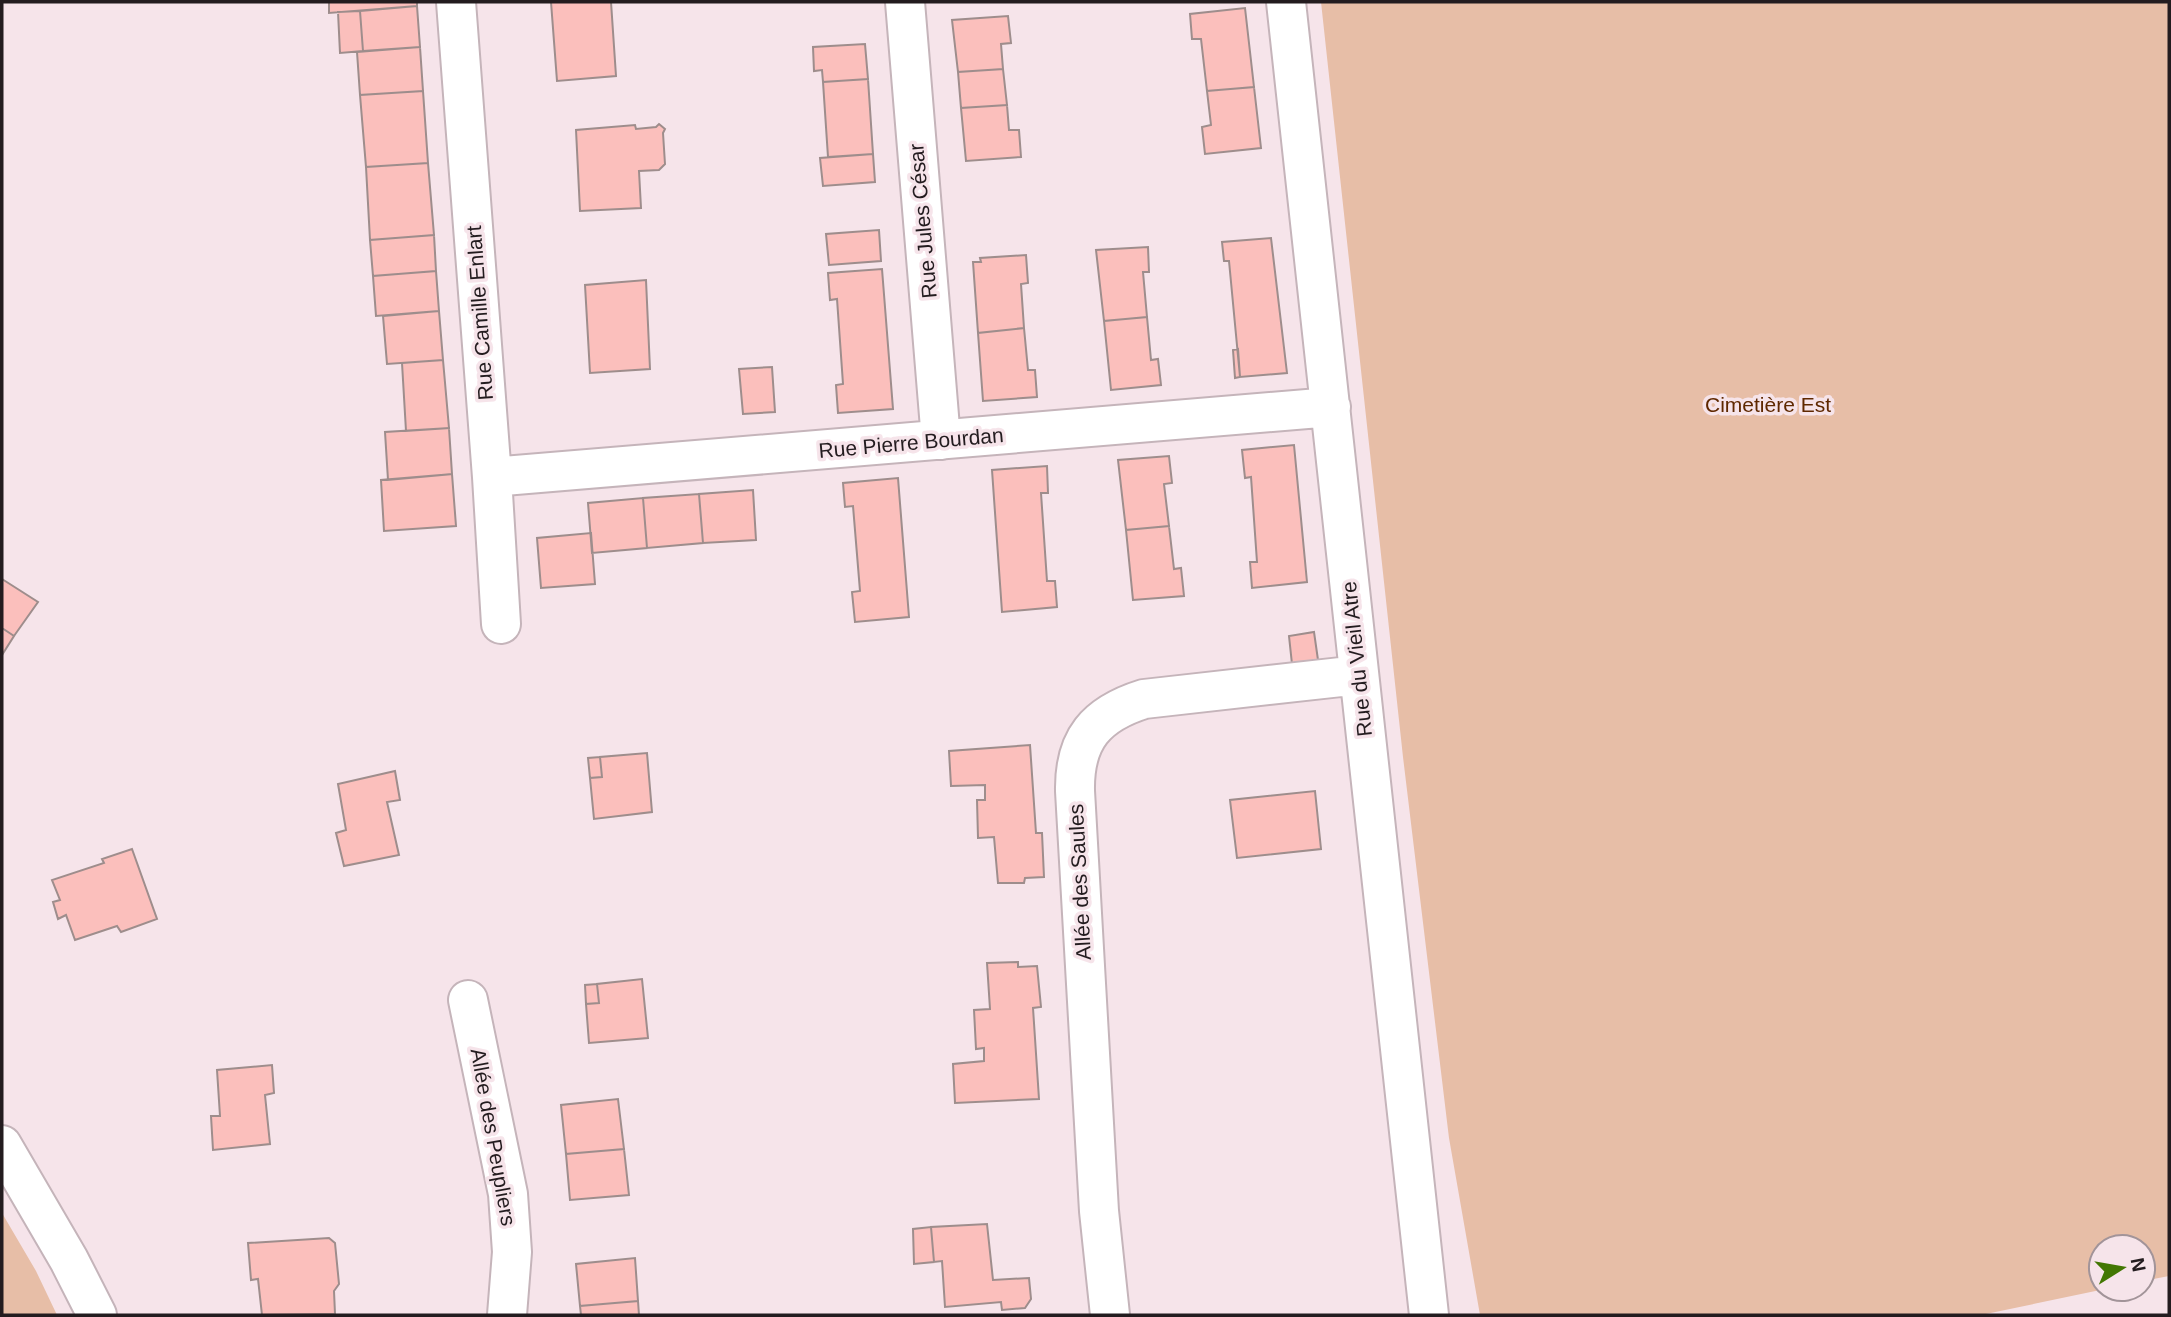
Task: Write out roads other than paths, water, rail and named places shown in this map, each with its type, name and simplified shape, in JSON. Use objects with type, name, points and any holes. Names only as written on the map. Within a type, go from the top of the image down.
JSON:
[{"type":"street","name":"Rue Camille Enlart","points":[[457,2],[501,624]]},
{"type":"street","name":"Rue Jules César","points":[[905,2],[941,440]]},
{"type":"street","name":"Rue du Vieil Atre","points":[[1286,2],[1429,1315]]},
{"type":"street","name":"Rue Pierre Bourdan","points":[[492,477],[1331,407]]},
{"type":"street","name":"Allée des Saules","points":[[1110,1315],[1098,1197],[1074,772],[1077,755],[1098,722],[1128,704],[1144,699],[1359,675]]},
{"type":"street","name":"Allée des Peupliers","points":[[468,1000],[508,1194],[512,1252],[507,1315]]},
{"type":"street","points":[[2,1145],[69,1260],[97,1315]]},
{"type":"park label","name":"Cimetière Est","points":[[1768,405]]}]
